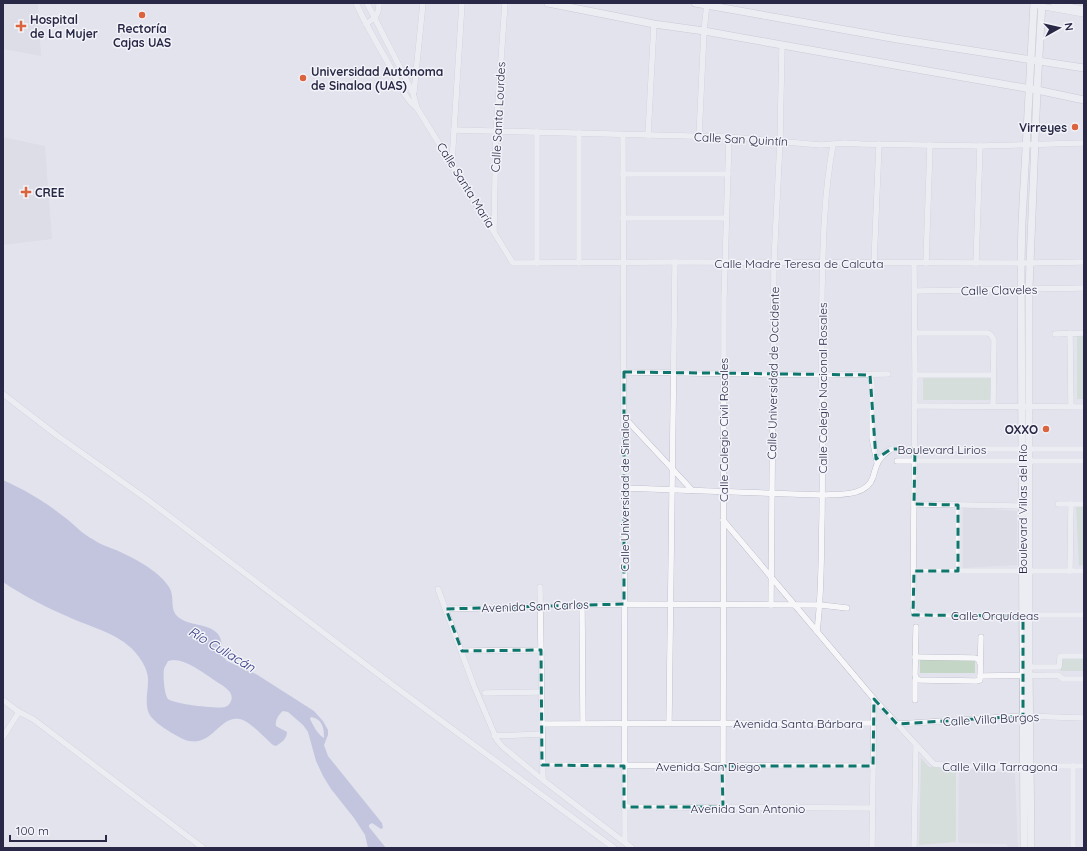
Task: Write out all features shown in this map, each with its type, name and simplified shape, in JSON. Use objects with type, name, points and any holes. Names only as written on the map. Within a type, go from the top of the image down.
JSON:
[{"type":"street","name":"Calle Santa María","points":[[356,3],[366,24],[415,106],[452,162],[513,263]]},
{"type":"street","points":[[367,3],[374,19],[414,93]]},
{"type":"street","points":[[366,24],[374,19],[378,14],[379,3]]},
{"type":"street","points":[[415,106],[414,93],[423,3]]},
{"type":"street","points":[[452,162],[462,3]]},
{"type":"street","name":"Calle Santa Lourdes","points":[[494,231],[496,131],[505,3]]},
{"type":"street","points":[[548,3],[654,24],[704,31],[1037,90],[1084,100]]},
{"type":"street","points":[[695,3],[890,38],[1084,68]]},
{"type":"street","points":[[1053,3],[1083,10]]},
{"type":"street","points":[[699,136],[704,31],[707,4]]},
{"type":"street","points":[[1038,4],[1083,10]]},
{"type":"street","name":"Boulevard Villas del Río","points":[[1025,406],[1029,263],[1037,90],[1035,61],[1038,4]]},
{"type":"street","points":[[648,135],[654,24]]},
{"type":"street","name":"Calle Universidad de Occidente","points":[[771,604],[774,262],[780,141],[782,46]]},
{"type":"street","name":"Boulevard Villas del Río","points":[[1031,848],[1026,716],[1026,450],[1021,263],[1029,89],[1035,61]]},
{"type":"street","name":"Calle San Quintín","points":[[454,130],[729,137],[821,145],[845,143],[980,146],[1084,143]]},
{"type":"street","points":[[537,132],[537,263]]},
{"type":"street","points":[[579,133],[579,263]]},
{"type":"street","name":"Calle Universidad de Sinaloa","points":[[623,134],[623,724],[625,842]]},
{"type":"street","name":"Calle Colegio Civil Rosales","points":[[723,807],[724,262],[729,137]]},
{"type":"street","name":"Calle Colegio Nacional Rosales","points":[[817,632],[820,605],[822,494],[821,375],[823,263],[826,199],[833,144]]},
{"type":"street","points":[[874,263],[879,144]]},
{"type":"street","points":[[926,263],[930,145]]},
{"type":"street","points":[[976,263],[980,146]]},
{"type":"street","points":[[623,174],[728,174]]},
{"type":"street","points":[[623,218],[726,218]]},
{"type":"street","points":[[669,724],[675,262]]},
{"type":"street","name":"Calle Madre Teresa de Calcuta","points":[[513,263],[1084,262]]},
{"type":"street","points":[[914,263],[914,571],[1084,571]]},
{"type":"street","name":"Calle Claveles","points":[[915,291],[1084,288]]},
{"type":"street","points":[[915,333],[988,333],[991,335],[994,340],[993,406]]},
{"type":"street","points":[[1070,333],[1071,406]]},
{"type":"street","points":[[1055,334],[1084,333]]},
{"type":"street","points":[[624,372],[821,375],[888,374]]},
{"type":"street","points":[[870,375],[872,383],[872,438],[877,462]]},
{"type":"street","points":[[915,375],[993,375]]},
{"type":"street","points":[[3,394],[55,434],[148,500],[394,686],[614,848]]},
{"type":"street","points":[[915,406],[1084,407]]},
{"type":"street","points":[[624,417],[692,490]]},
{"type":"street","name":"Boulevard Lirios","points":[[624,488],[772,493],[851,493],[862,489],[872,479],[877,462],[891,449],[1084,450]]},
{"type":"street","name":"Boulevard Lirios","points":[[897,461],[1084,461]]},
{"type":"street","name":"Boulevard Villas del Río","points":[[1026,461],[1022,506],[1026,571]]},
{"type":"street","points":[[914,504],[1022,506]]},
{"type":"street","points":[[1058,504],[1084,504]]},
{"type":"street","points":[[1070,571],[1071,504]]},
{"type":"street","points":[[958,505],[958,571]]},
{"type":"street","name":"Calle Villa Tarragona","points":[[723,520],[772,577],[793,605],[874,699],[936,766],[1084,766]]},
{"type":"street","name":"Calle Orquídeas","points":[[914,571],[913,606],[914,612],[919,615],[1084,615]]},
{"type":"street","points":[[540,587],[543,780]]},
{"type":"street","points":[[438,589],[494,736],[503,747],[543,780],[632,848]]},
{"type":"street","name":"Avenida San Carlos","points":[[446,609],[624,604],[771,604],[820,605],[847,608]]},
{"type":"street","points":[[582,605],[583,723]]},
{"type":"street","points":[[916,627],[915,657],[919,680]]},
{"type":"street","points":[[915,700],[915,680],[980,680],[981,637]]},
{"type":"street","points":[[462,651],[541,650]]},
{"type":"street","points":[[1026,667],[1059,667],[1061,656],[1084,656]]},
{"type":"street","points":[[915,657],[975,658],[979,660],[980,664]]},
{"type":"street","points":[[980,676],[1058,675],[1063,679],[1084,679]]},
{"type":"street","points":[[485,693],[541,692]]},
{"type":"street","points":[[872,848],[874,699]]},
{"type":"street","points":[[3,700],[19,712],[33,719],[203,848]]},
{"type":"street","points":[[3,737],[19,712]]},
{"type":"street","name":"Calle Villa Burgos","points":[[897,724],[1026,716],[1084,718]]},
{"type":"street","name":"Avenida Santa Bárbara","points":[[542,724],[874,723]]},
{"type":"street","points":[[494,736],[542,734]]},
{"type":"street","points":[[914,848],[916,746]]},
{"type":"street","name":"Avenida San Diego","points":[[542,765],[873,766]]},
{"type":"street","name":"Boulevard Villas del Río","points":[[1024,848],[1027,766]]},
{"type":"street","points":[[1073,766],[1073,848]]},
{"type":"street","name":"Avenida San Antonio","points":[[624,808],[872,808]]},
{"type":"highlighted area","points":[[624,372],[870,375],[876,459],[891,449],[915,449],[914,504],[958,505],[958,571],[914,571],[913,615],[1023,616],[1023,716],[897,724],[874,699],[873,766],[722,766],[723,807],[624,807],[624,766],[542,765],[541,650],[462,651],[446,609],[624,604]]},
{"type":"shaded area","name":"Hospital de La Mujer","points":[[3,3],[38,3],[41,56],[3,49]]},
{"type":"shaded area","name":"CREE","points":[[3,137],[45,146],[52,239],[3,245]]},
{"type":"shaded area","points":[[963,507],[1017,511],[1017,565],[963,568]]},
{"type":"shaded area","points":[[959,769],[1015,773],[1018,848],[1009,848],[1006,844],[958,843]]},
{"type":"green space","points":[[1077,336],[1084,336],[1084,399],[1077,399]]},
{"type":"green space","points":[[923,377],[993,378],[993,400],[923,400]]},
{"type":"green space","points":[[1076,506],[1084,506],[1084,565],[1079,566]]},
{"type":"green space","points":[[1061,656],[1084,656],[1084,671],[1061,671]]},
{"type":"green space","points":[[920,659],[975,659],[975,673],[920,673]]},
{"type":"green space","points":[[921,758],[929,767],[956,767],[956,842],[919,845]]},
{"type":"water","name":"Río Culiacán","points":[[3,480],[49,505],[90,538],[131,557],[151,569],[167,584],[170,589],[174,611],[178,617],[187,622],[213,630],[217,633],[221,640],[223,654],[227,661],[256,674],[314,711],[323,721],[328,730],[328,735],[324,745],[328,756],[382,823],[383,828],[381,829],[372,823],[369,827],[386,848],[368,848],[365,835],[323,776],[316,761],[308,732],[303,725],[288,712],[283,711],[277,719],[276,726],[287,732],[287,734],[285,739],[276,746],[247,722],[239,719],[232,719],[225,723],[201,741],[183,739],[163,727],[150,715],[147,704],[147,672],[139,658],[130,647],[110,634],[55,611],[20,593],[3,582]],"holes":[[[173,660],[184,662],[194,667],[227,689],[232,697],[229,704],[225,707],[205,707],[178,703],[168,699],[165,689],[164,669],[168,661]],[[311,717],[315,718],[322,724],[324,738],[316,730],[310,719]]]},
{"type":"place","name":"Rectoría Cajas UAS","points":[[142,15]]},
{"type":"place","name":"Hospital de La Mujer","points":[[21,26]]},
{"type":"place","name":"Universidad Autónoma de Sinaloa (UAS)","points":[[303,78]]},
{"type":"place","name":"Virreyes","points":[[1075,127]]},
{"type":"place","name":"CREE","points":[[26,192]]},
{"type":"place","name":"OXXO","points":[[1046,429]]}]
